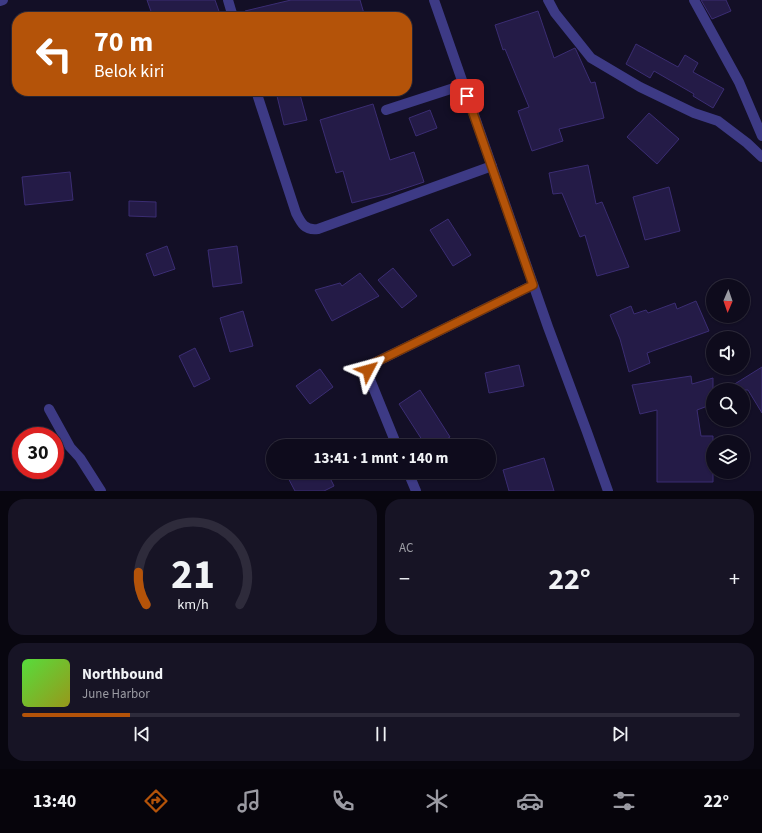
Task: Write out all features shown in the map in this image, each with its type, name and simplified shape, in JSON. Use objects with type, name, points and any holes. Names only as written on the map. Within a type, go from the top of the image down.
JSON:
[{"type":"street","points":[[228,0],[232,12]]},
{"type":"street","points":[[434,0],[533,285],[608,491]]},
{"type":"street","points":[[548,0],[554,13],[591,58],[640,86],[694,112],[718,121],[747,143],[762,157]]},
{"type":"street","points":[[694,0],[739,82],[762,136]]},
{"type":"street","points":[[386,110],[463,85]]},
{"type":"street","points":[[258,96],[296,213],[300,222],[308,228],[318,229],[492,166]]},
{"type":"street","points":[[394,439],[369,377],[368,368],[370,365],[533,285]]},
{"type":"street","points":[[49,408],[70,447],[80,458],[101,491]]},
{"type":"street","points":[[411,479],[416,491]]},
{"type":"building","points":[[147,0],[215,0],[219,12],[151,12]]},
{"type":"building","points":[[291,0],[360,0],[364,12],[245,12]]},
{"type":"building","points":[[701,0],[726,0],[731,11],[712,19]]},
{"type":"building","points":[[538,11],[554,58],[575,48],[591,83],[595,82],[604,118],[559,129],[563,141],[532,151],[518,111],[529,107],[505,49],[503,50],[495,25]]},
{"type":"building","points":[[636,44],[678,67],[685,55],[698,63],[693,72],[724,89],[713,108],[693,96],[694,94],[654,71],[650,78],[626,64]]},
{"type":"building","points":[[277,96],[300,96],[307,120],[284,125]]},
{"type":"building","points":[[373,104],[390,160],[414,152],[424,182],[388,194],[352,203],[343,171],[336,173],[320,120]]},
{"type":"building","points":[[430,110],[437,128],[416,136],[409,118]]},
{"type":"building","points":[[649,113],[679,139],[657,164],[627,137]]},
{"type":"building","points":[[588,165],[596,204],[602,202],[629,267],[597,276],[585,235],[580,237],[562,193],[553,194],[549,173]]},
{"type":"building","points":[[70,172],[73,200],[25,205],[22,177]]},
{"type":"building","points":[[669,187],[680,231],[645,240],[633,197]]},
{"type":"building","points":[[129,201],[156,202],[156,217],[129,216]]},
{"type":"building","points":[[448,219],[471,255],[453,266],[430,230]]},
{"type":"building","points":[[167,246],[175,269],[154,276],[146,254]]},
{"type":"building","points":[[237,246],[242,283],[213,287],[208,250]]},
{"type":"building","points":[[393,268],[417,296],[402,308],[378,280]]},
{"type":"building","points":[[360,273],[379,296],[332,321],[315,290],[340,283],[342,286]]},
{"type":"building","points":[[696,301],[709,331],[647,353],[650,363],[629,372],[620,339],[610,315],[631,306],[634,314],[646,310],[648,313],[675,303],[677,309]]},
{"type":"building","points":[[243,311],[253,346],[230,352],[220,318]]},
{"type":"building","points":[[195,348],[210,379],[194,387],[179,356]]},
{"type":"building","points":[[519,365],[524,386],[489,393],[485,373]]},
{"type":"building","points":[[762,367],[762,413],[750,393],[750,383],[736,383]]},
{"type":"building","points":[[320,369],[333,387],[310,404],[296,386]]},
{"type":"building","points":[[691,376],[692,384],[713,378],[713,383],[706,383],[706,407],[697,410],[701,436],[706,436],[706,479],[713,479],[713,482],[657,482],[657,410],[640,414],[632,385]]},
{"type":"building","points":[[420,390],[450,437],[447,439],[422,439],[399,404]]},
{"type":"building","points":[[544,458],[554,491],[509,491],[503,470]]},
{"type":"building","points":[[289,479],[330,479],[334,486],[324,491],[295,491]]},
{"type":"route","points":[[368,370],[370,365],[533,285],[467,96]]}]
